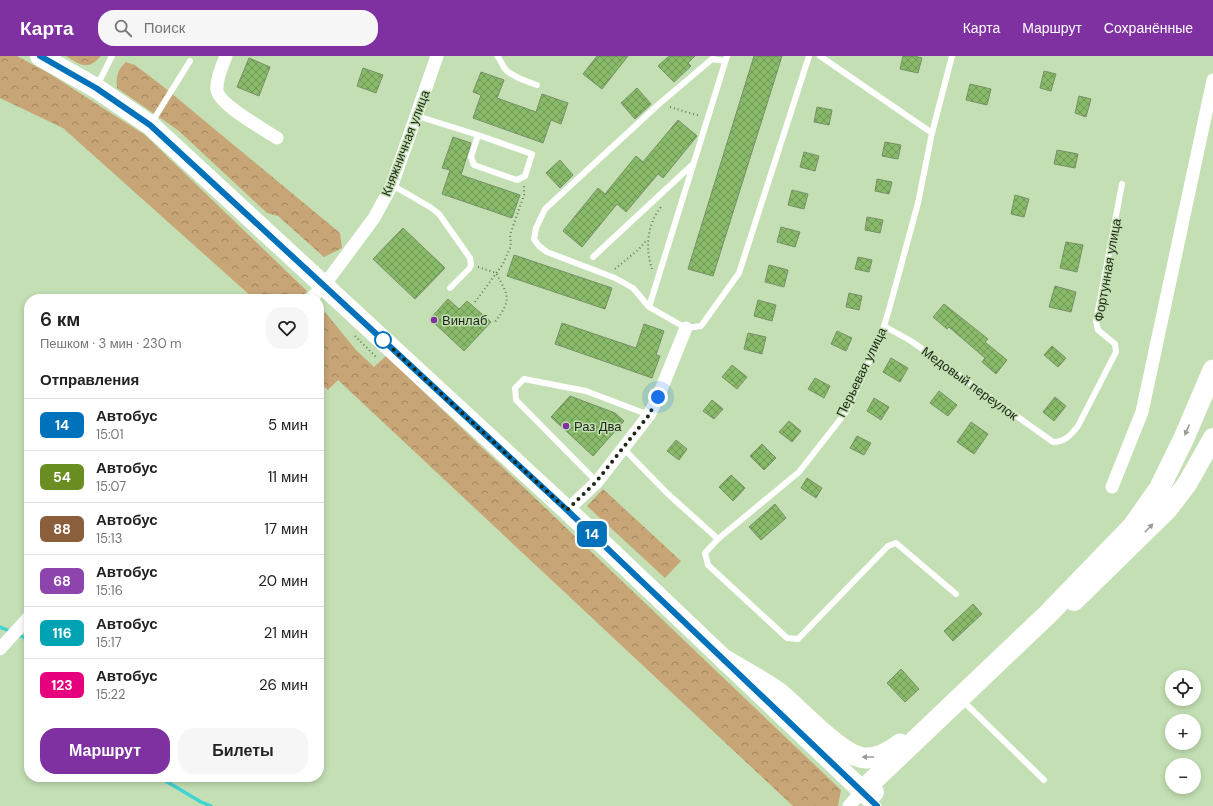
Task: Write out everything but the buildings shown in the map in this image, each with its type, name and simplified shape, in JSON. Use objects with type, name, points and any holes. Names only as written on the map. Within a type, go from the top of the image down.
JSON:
[{"type":"highway","points":[[860,798],[998,661],[1047,615],[1133,526],[1159,489],[1184,438],[1213,370]]},
{"type":"highway","points":[[724,660],[779,693],[843,749],[856,756],[867,758],[878,756],[890,751],[903,742],[978,675],[998,661]]},
{"type":"main road","points":[[40,56],[96,88],[150,125],[317,292]]},
{"type":"main road","points":[[324,298],[567,510],[724,660],[860,798],[966,704],[1168,509],[1187,484],[1213,438]]},
{"type":"street","points":[[226,56],[219,76],[217,90],[219,96],[228,106],[278,138]]},
{"type":"street","name":"Княжничная улица","points":[[317,292],[374,218],[392,185],[437,56]]},
{"type":"street","points":[[1112,487],[1142,412],[1213,80]]},
{"type":"street","points":[[567,510],[596,482],[649,415],[658,397],[686,328]]},
{"type":"street","points":[[3,646],[24,622]]},
{"type":"lane","points":[[96,88],[112,56]]},
{"type":"lane","points":[[497,56],[501,60],[505,70],[537,85]]},
{"type":"lane","points":[[649,307],[726,58],[712,59],[659,104],[545,209],[536,228],[534,239],[539,246],[547,252],[606,275],[634,288],[649,307],[686,328],[700,326],[739,273],[809,56]]},
{"type":"lane","points":[[820,56],[932,133]]},
{"type":"lane","name":"Перьевая улица","points":[[952,56],[932,133],[918,203],[884,326],[846,412],[799,472],[718,539],[705,553],[708,565],[787,638],[798,639],[888,546],[896,543],[956,594]]},
{"type":"lane","points":[[150,125],[190,61]]},
{"type":"lane","points":[[416,116],[478,135],[532,154],[525,176],[517,180],[474,165],[471,157],[478,135]]},
{"type":"lane","points":[[593,257],[692,165]]},
{"type":"lane","name":"Фортунная улица","points":[[1053,442],[1062,442],[1073,433],[1078,426],[1116,352],[1116,344],[1098,330],[1096,321],[1122,184]]},
{"type":"lane","points":[[392,185],[430,207],[439,214],[470,258],[471,264],[469,269],[450,288]]},
{"type":"lane","name":"Медовый переулок","points":[[884,326],[911,340],[1053,442]]},
{"type":"lane","points":[[596,482],[516,400],[515,388],[524,379],[586,391],[649,415]]},
{"type":"lane","points":[[624,448],[668,494],[718,539]]},
{"type":"lane","points":[[966,704],[1044,780]]},
{"type":"path","points":[[659,104],[707,118]]},
{"type":"path","points":[[475,302],[503,264],[510,248],[510,235],[524,195],[521,178]]},
{"type":"path","points":[[656,282],[649,259],[648,239],[654,219],[662,206]]},
{"type":"path","points":[[606,275],[635,253],[648,239]]},
{"type":"path","points":[[471,264],[496,273],[506,292],[508,300],[494,322]]},
{"type":"green space","points":[[0,56],[17,56],[50,74],[145,135],[307,291],[304,294],[249,294],[63,128],[0,98]]},
{"type":"green space","points":[[66,56],[101,56],[92,64],[84,65]]},
{"type":"green space","points":[[126,62],[135,65],[165,88],[340,233],[342,248],[324,257],[278,216],[267,213],[179,131],[117,88],[118,74]]},
{"type":"green space","points":[[325,312],[356,350],[374,367],[386,356],[841,790],[838,806],[793,806],[338,380],[328,390],[324,386]]},
{"type":"green space","points":[[603,489],[681,561],[665,578],[587,506]]},
{"type":"waterway","points":[[0,627],[12,632]]},
{"type":"waterway","points":[[17,635],[24,637]]},
{"type":"waterway","points":[[167,782],[201,802],[211,806]]},
{"type":"bus line","name":"14","points":[[40,56],[96,88],[150,125],[567,510],[877,806]]},
{"type":"place","name":"Винлаб","points":[[434,320]]},
{"type":"place","name":"Раз Два","points":[[566,426]]},
{"type":"route","points":[[383,340],[567,510],[596,482],[624,448],[649,415],[658,397]]}]
